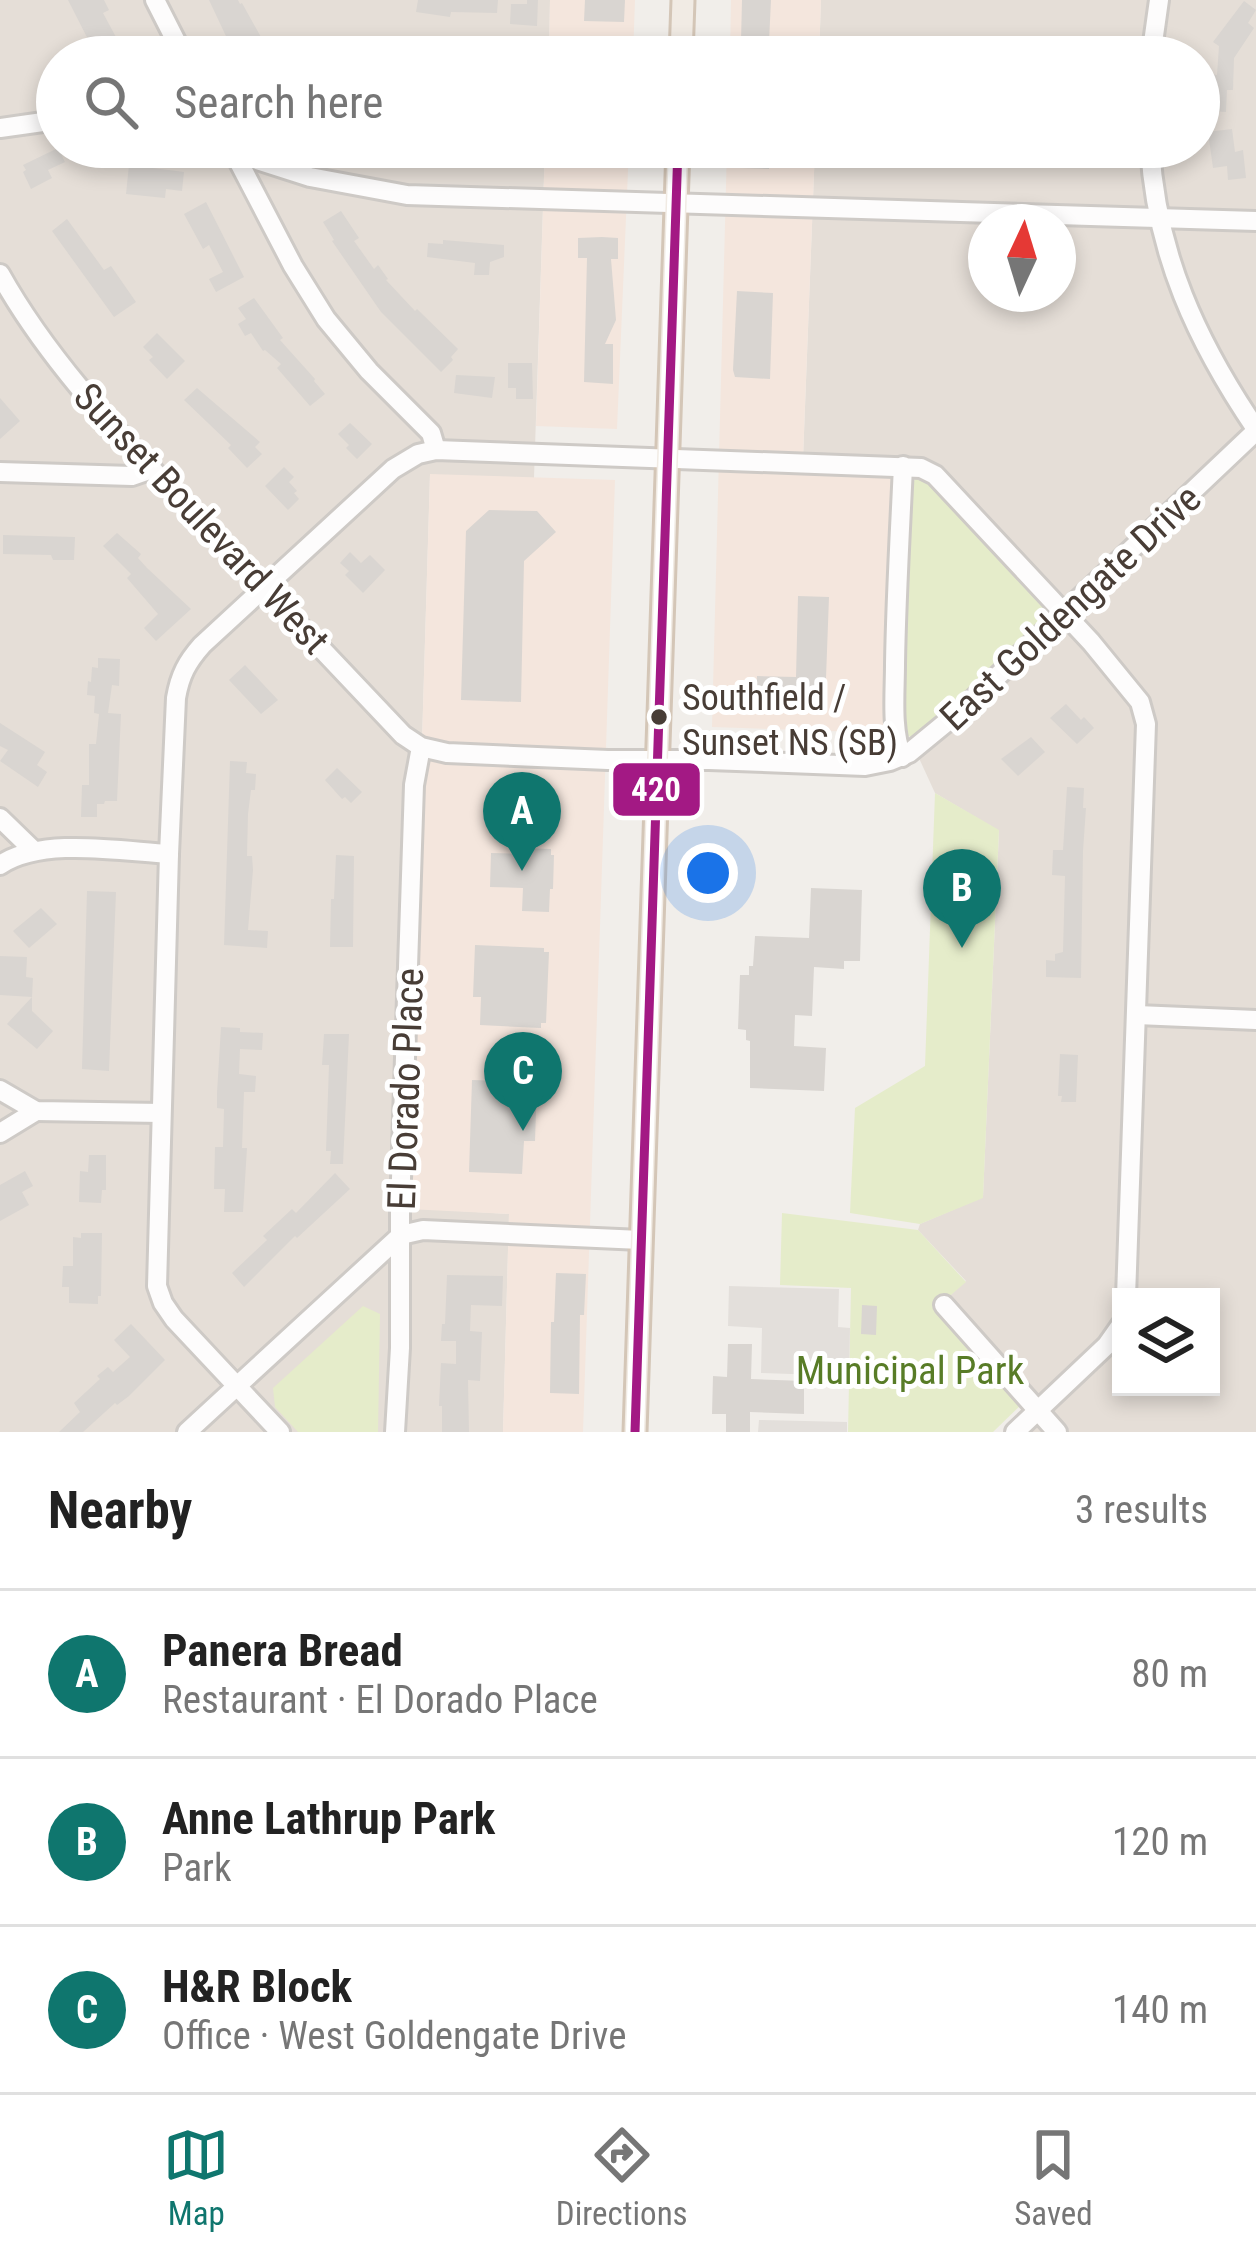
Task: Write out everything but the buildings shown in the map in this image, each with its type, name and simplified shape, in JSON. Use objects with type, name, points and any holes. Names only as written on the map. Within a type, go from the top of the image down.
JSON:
[{"type":"main road","points":[[682,36],[683,0]]},
{"type":"main road","points":[[635,1432],[677,168]]},
{"type":"street","points":[[154,0],[173,36]]},
{"type":"street","points":[[1153,36],[1159,0]]},
{"type":"street","points":[[0,128],[36,123]]},
{"type":"street","points":[[238,168],[326,319],[369,371],[431,433],[436,450]]},
{"type":"street","points":[[283,168],[407,195],[1256,221]]},
{"type":"street","points":[[1153,168],[1159,218],[1178,280],[1207,352],[1256,430]]},
{"type":"street","name":"Sunset Boulevard West","points":[[0,274],[51,353],[152,469],[403,734],[421,747]]},
{"type":"street","name":"East Goldengate Drive","points":[[421,747],[487,755],[865,766],[902,757],[955,716],[1256,430]]},
{"type":"street","points":[[280,1432],[174,1319],[157,1286],[169,854],[179,678],[202,645],[393,469],[418,454],[436,450],[921,468],[934,475],[1064,611],[1140,702],[1146,724],[1126,1288]]},
{"type":"street","points":[[902,757],[895,703],[903,466]]},
{"type":"street","points":[[0,472],[132,476],[152,469]]},
{"type":"street","name":"El Dorado Place","points":[[395,1432],[414,785],[421,747]]},
{"type":"street","points":[[0,818],[33,850]]},
{"type":"street","points":[[0,865],[13,856],[50,848],[169,854]]},
{"type":"street","points":[[1137,1015],[1256,1020]]},
{"type":"street","points":[[0,1090],[36,1111],[161,1113]]},
{"type":"street","points":[[0,1133],[36,1111]]},
{"type":"street","points":[[187,1432],[401,1235],[423,1230],[640,1240]]},
{"type":"street","points":[[944,1305],[1057,1432]]},
{"type":"street","points":[[1015,1432],[1112,1338]]},
{"type":"shaded area","points":[[0,0],[550,0],[549,36],[36,36],[36,168],[544,168],[534,478],[430,475],[408,1208],[509,1214],[503,1432],[0,1432]]},
{"type":"shaded area","points":[[550,0],[635,0],[634,36],[549,36]]},
{"type":"shaded area","points":[[731,0],[821,0],[820,36],[730,36]]},
{"type":"shaded area","points":[[821,0],[1256,0],[1256,1432],[1028,1432],[1047,1414],[947,1298],[966,1281],[918,1230],[920,1224],[983,1197],[999,831],[935,793],[918,756],[1075,613],[946,477],[803,459],[814,168],[1220,168],[1220,36],[820,36]]},
{"type":"shaded area","points":[[544,168],[628,168],[617,429],[536,426]]},
{"type":"shaded area","points":[[726,168],[814,168],[803,458],[900,462],[888,733],[712,727]]},
{"type":"shaded area","points":[[430,474],[615,480],[583,1432],[503,1432],[509,1214],[408,1209]]},
{"type":"shaded area","points":[[729,1286],[839,1289],[838,1327],[850,1328],[849,1376],[761,1373],[762,1328],[728,1326]]},
{"type":"shaded area","points":[[759,1420],[847,1422],[847,1432],[758,1432]]},
{"type":"green space","points":[[917,475],[925,477],[1044,602],[1046,613],[975,687],[915,738],[908,736],[904,722],[911,487]]},
{"type":"green space","points":[[935,793],[999,830],[983,1198],[920,1224],[850,1213],[855,1108],[925,1066]]},
{"type":"green space","name":"Municipal Park","points":[[782,1213],[918,1230],[966,1282],[938,1306],[1022,1404],[993,1432],[848,1432],[851,1288],[780,1285]]},
{"type":"green space","points":[[363,1306],[380,1314],[378,1432],[298,1432],[275,1407],[273,1388]]},
{"type":"transit line","name":"420","points":[[635,1432],[677,168]]},
{"type":"place","name":"Southfield / Sunset NS (SB)","points":[[659,717]]},
{"type":"place","name":"Panera Bread","points":[[522,871]]},
{"type":"place","name":"Anne Lathrup Park","points":[[962,948]]},
{"type":"place","name":"H&R Block","points":[[523,1131]]}]
